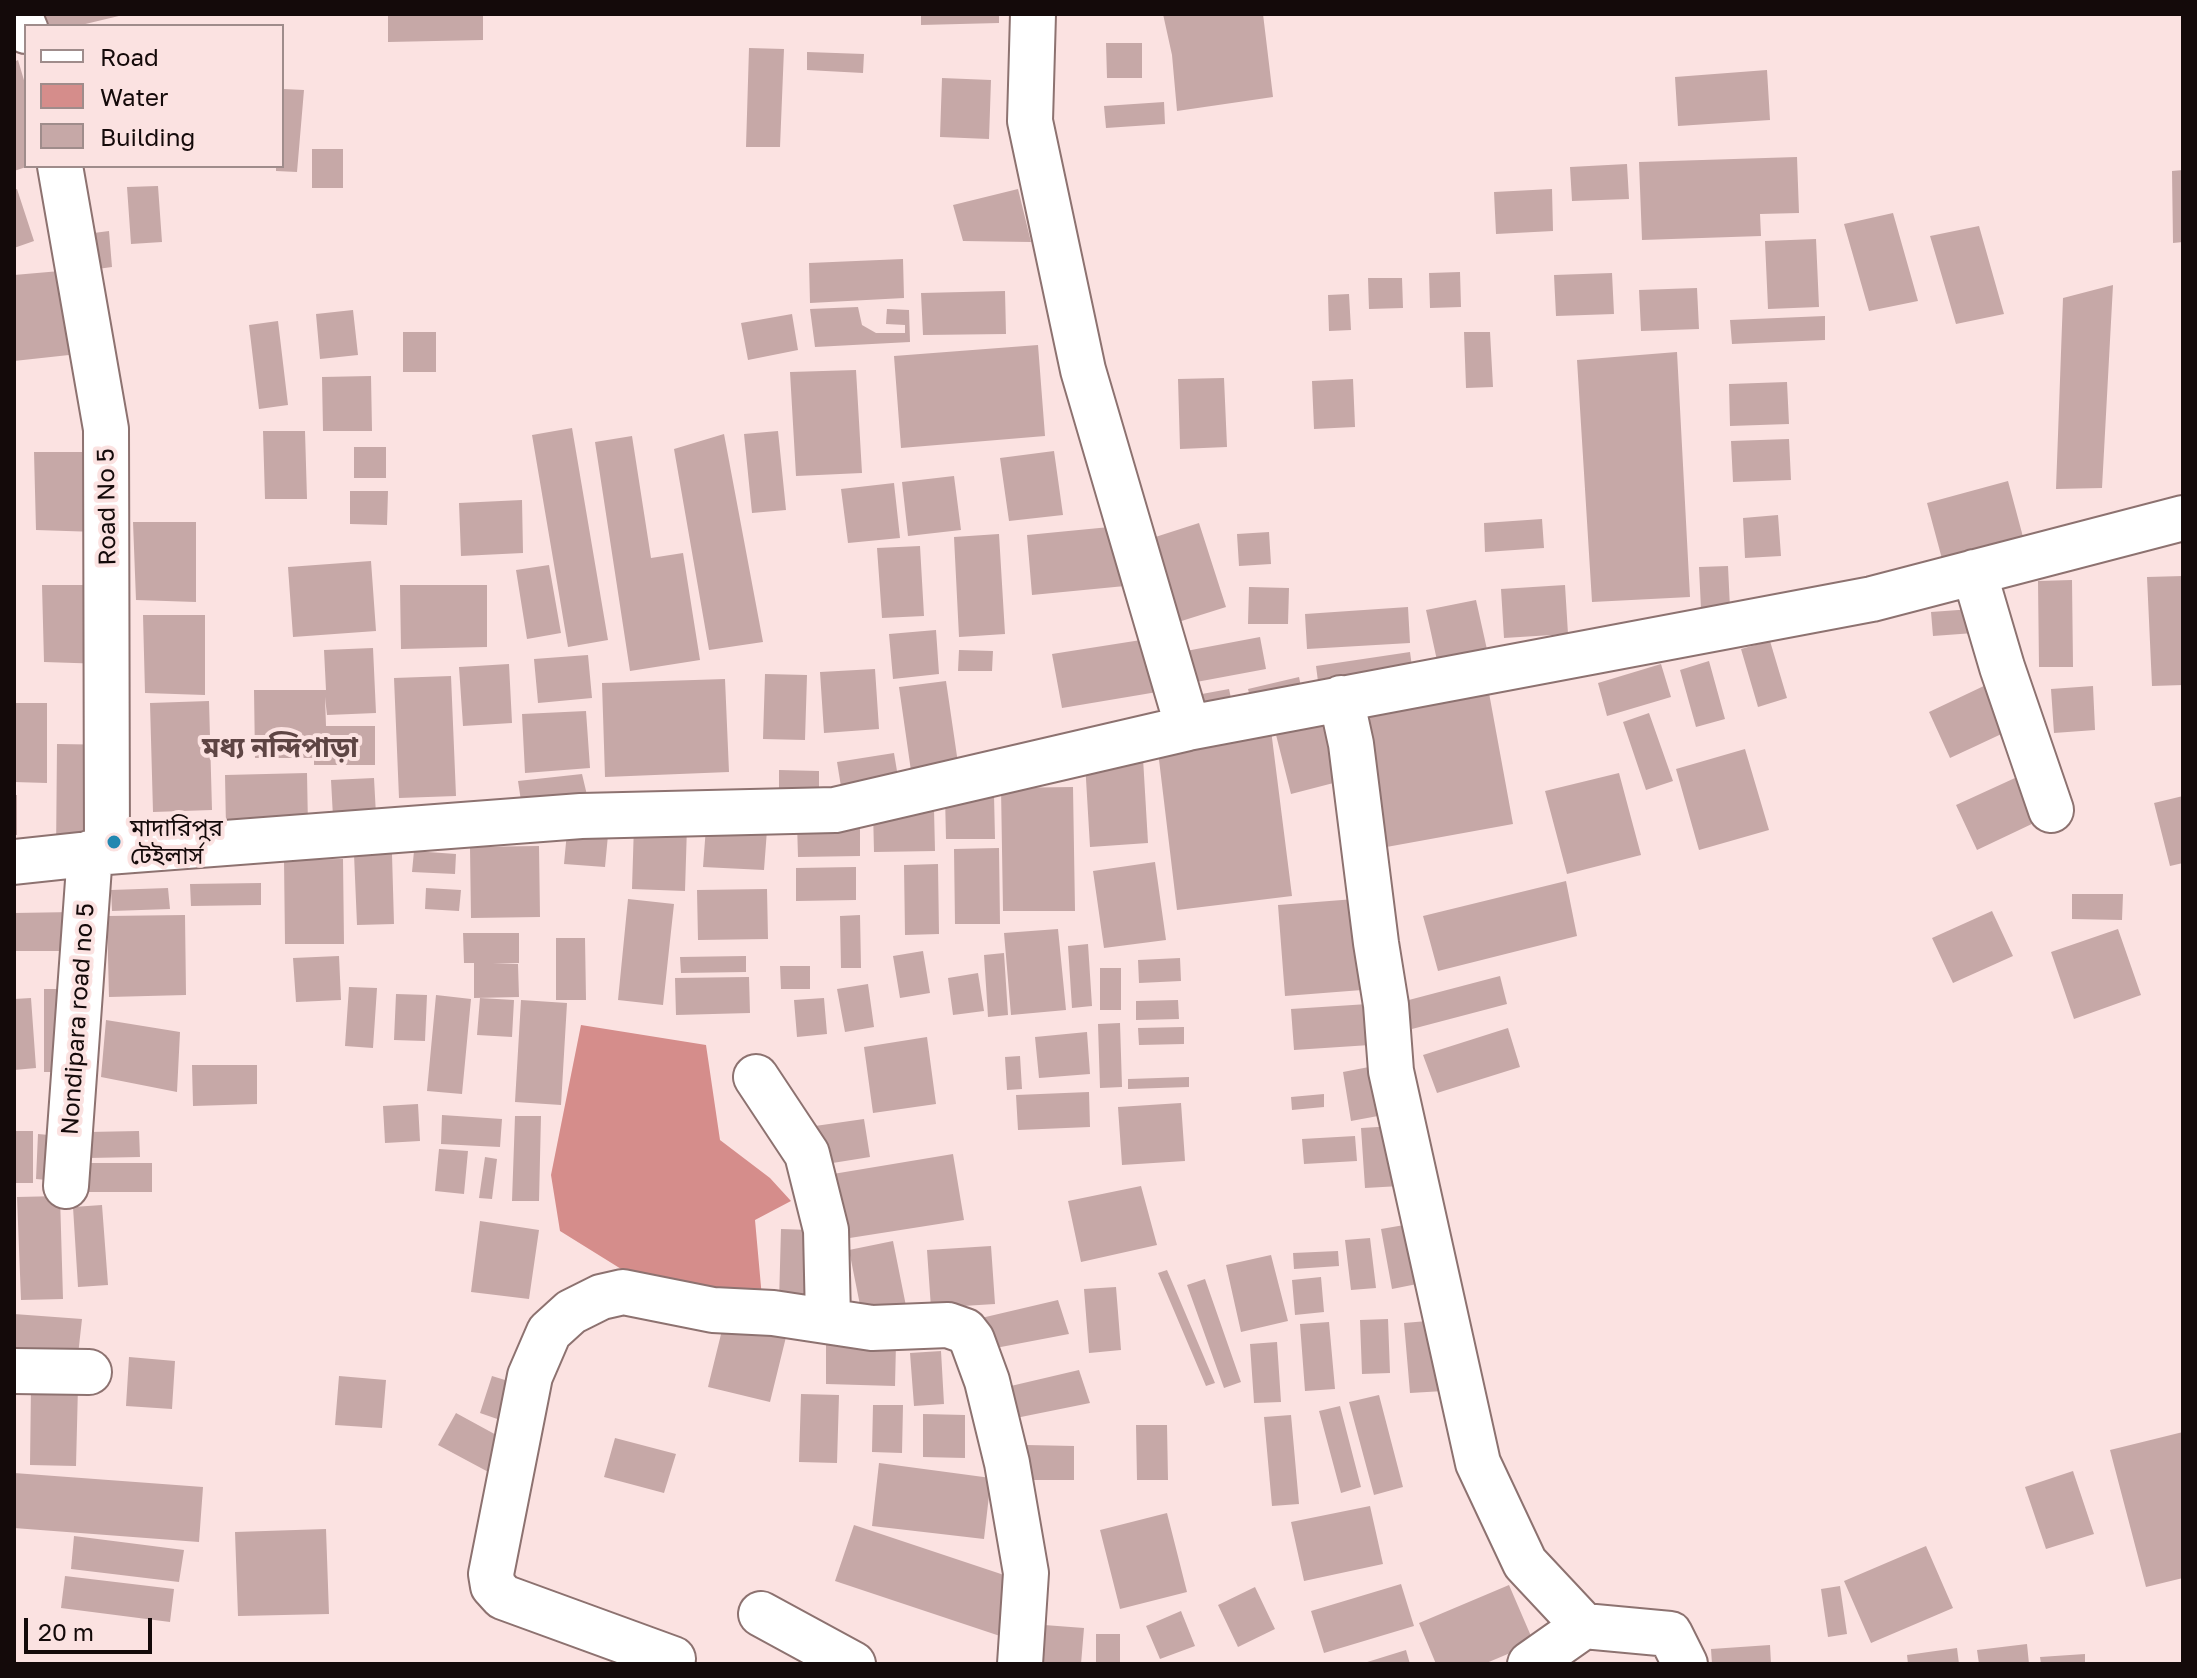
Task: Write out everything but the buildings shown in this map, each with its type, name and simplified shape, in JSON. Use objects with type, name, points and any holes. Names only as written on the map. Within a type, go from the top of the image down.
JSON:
[{"type":"street","points":[[1033,14],[1030,121],[1083,370],[1188,728]]},
{"type":"street","name":"Road No 5","points":[[60,168],[106,429],[99,852]]},
{"type":"street","points":[[14,862],[99,852],[581,816],[835,810],[1188,728],[1872,599],[2183,518]]},
{"type":"street","points":[[1974,572],[2002,667],[2051,810]]},
{"type":"street","points":[[1341,698],[1351,744],[1376,943],[1382,966],[1391,1071],[1478,1463],[1525,1563],[1584,1626]]},
{"type":"street","name":"Nondipara road no 5","points":[[66,1186],[99,852]]},
{"type":"street","points":[[756,1077],[807,1154],[826,1230],[828,1319]]},
{"type":"street","points":[[673,1659],[503,1597],[493,1586],[491,1574],[530,1376],[549,1332],[581,1307],[601,1297],[623,1292],[713,1310],[828,1319],[872,1328],[948,1325],[965,1331],[972,1340],[987,1381],[1007,1463],[1026,1573],[1020,1664]]},
{"type":"street","points":[[14,1371],[89,1372]]},
{"type":"street","points":[[761,1614],[853,1664]]},
{"type":"street","points":[[1530,1664],[1584,1626],[1670,1634],[1685,1664]]},
{"type":"water","points":[[581,1025],[706,1045],[720,1140],[770,1178],[791,1201],[755,1220],[763,1309],[626,1272],[560,1231],[551,1175]]},
{"type":"place","name":"মাদারিপুর টেইলার্স","points":[[114,842]]},
{"type":"district","name":"মধ্য নন্দিপাড়া","points":[[280,748]]}]
